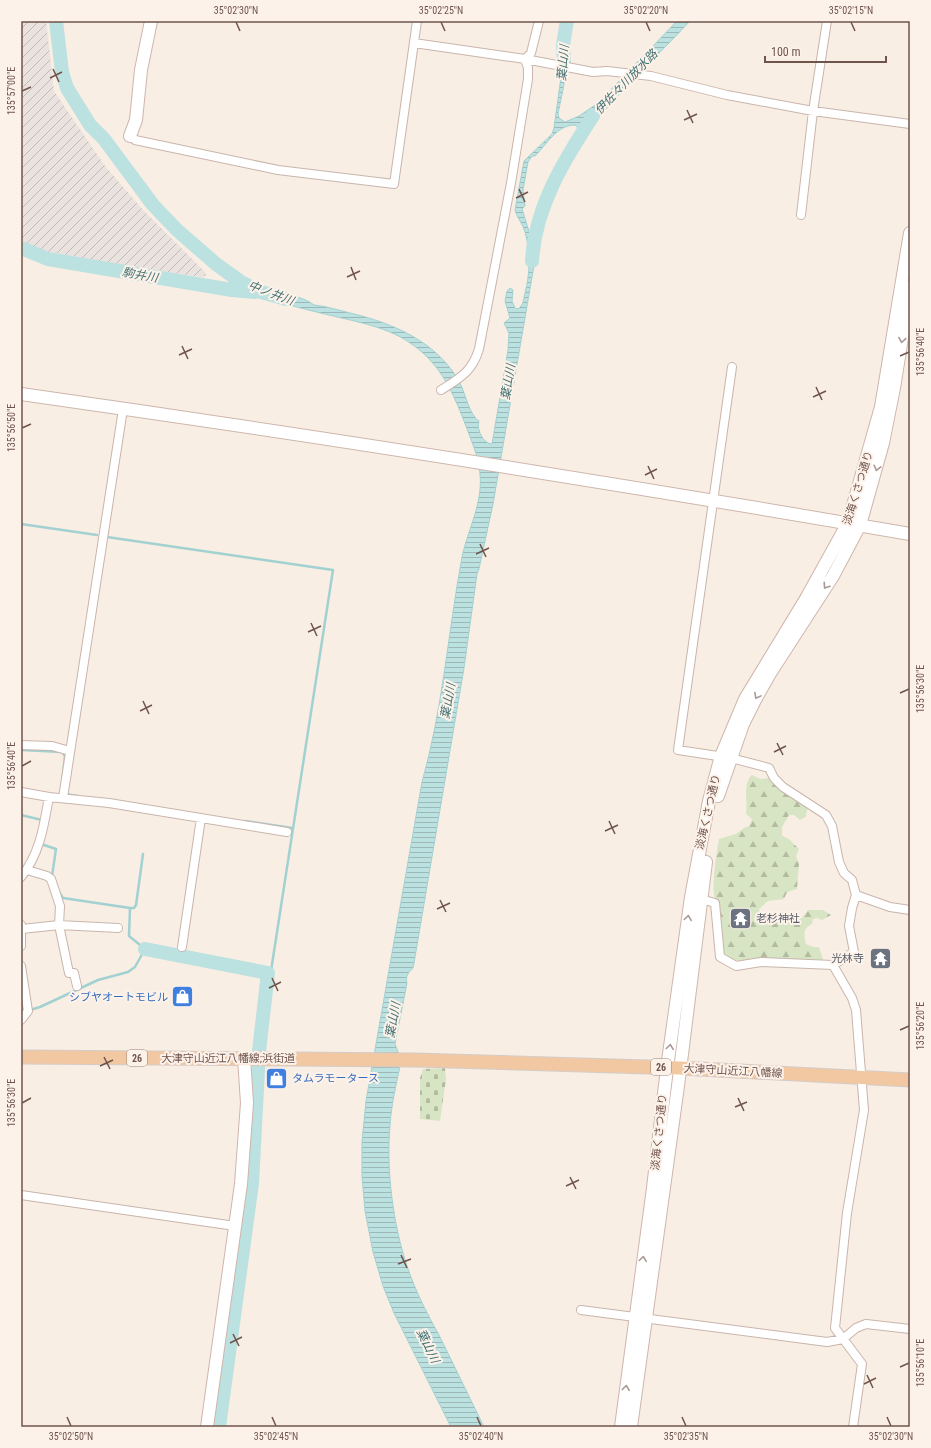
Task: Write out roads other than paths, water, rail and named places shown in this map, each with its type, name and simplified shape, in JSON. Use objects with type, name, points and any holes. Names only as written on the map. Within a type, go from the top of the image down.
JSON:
[{"type":"main road","name":"大津守山近江八幡線;浜街道","points":[[21,1057],[411,1060]]},
{"type":"main road","name":"大津守山近江八幡線","points":[[411,1060],[680,1068],[910,1080]]},
{"type":"street","points":[[151,21],[141,70],[136,120],[130,136],[135,140],[278,170],[394,184],[418,21]]},
{"type":"street","points":[[525,59],[531,53],[539,21]]},
{"type":"street","points":[[801,215],[813,111],[827,21]]},
{"type":"street","points":[[414,43],[525,59],[594,72],[651,76],[727,95],[813,111],[910,124]]},
{"type":"street","points":[[441,390],[463,376],[474,363],[479,349],[511,182],[526,86],[528,68],[525,59]]},
{"type":"street","name":"淡海くさつ通り","points":[[854,524],[881,407],[910,233]]},
{"type":"street","name":"淡海くさつ通り","points":[[631,1427],[653,1188],[667,1068],[696,898],[709,801],[726,757],[745,699],[815,583],[854,524],[883,443],[894,388],[910,288]]},
{"type":"street","points":[[696,898],[715,903],[720,957],[736,966],[761,962],[833,966],[854,952],[849,926],[856,895],[852,880],[844,873],[839,862],[832,826],[826,815],[783,787],[774,778],[769,768],[726,757],[678,750],[732,367]]},
{"type":"street","points":[[21,394],[199,419],[713,500],[910,534]]},
{"type":"street","points":[[64,795],[123,409]]},
{"type":"street","points":[[21,745],[52,746],[70,751]]},
{"type":"street","points":[[21,792],[49,797],[64,795],[287,832]]},
{"type":"street","points":[[21,877],[27,870],[41,840],[49,797]]},
{"type":"street","points":[[182,947],[201,818]]},
{"type":"street","points":[[27,870],[47,876],[51,879],[60,906],[59,926],[69,973],[74,973],[78,986]]},
{"type":"street","points":[[856,895],[890,907],[910,910]]},
{"type":"street","name":"淡海くさつ通り","points":[[621,1427],[680,1068],[696,898]]},
{"type":"street","points":[[21,946],[21,927],[59,926],[118,928]]},
{"type":"street","points":[[21,966],[28,1011],[21,1020]]},
{"type":"street","points":[[833,966],[852,998],[856,1010],[864,1110],[847,1213],[835,1328],[862,1364],[853,1427]]},
{"type":"street","points":[[207,1427],[241,1184],[247,1103],[253,1058]]},
{"type":"street","points":[[21,1195],[235,1226]]},
{"type":"street","points":[[581,1310],[827,1342],[843,1338],[856,1328],[866,1324],[910,1329]]},
{"type":"water","name":"伊佐々川放水路","points":[[677,21],[690,21],[611,103],[587,132],[575,125],[563,128],[553,136],[535,156],[532,156],[528,162],[523,190],[525,206],[522,209],[532,241],[537,248],[493,504],[477,574],[464,668],[414,963],[413,968],[407,976],[407,983],[395,1044],[400,1057],[400,1066],[391,1111],[389,1143],[390,1178],[394,1215],[407,1266],[422,1303],[484,1427],[451,1427],[394,1313],[383,1286],[373,1252],[365,1211],[362,1176],[362,1142],[366,1101],[422,782],[440,698],[462,557],[479,495],[479,463],[464,421],[448,385],[433,363],[413,345],[383,329],[252,295],[284,295],[300,298],[314,305],[332,308],[382,322],[413,336],[440,356],[451,369],[460,383],[473,414],[479,421],[478,425],[481,436],[486,442],[492,444],[508,350],[509,333],[504,323],[510,318],[505,301],[507,291],[510,288],[513,290],[512,301],[515,308],[518,309],[523,302],[529,270],[527,240],[524,229],[515,210],[524,161],[552,134],[554,128],[561,77],[558,64],[562,41],[565,47],[566,65],[558,114],[559,118],[565,122],[579,116],[598,103]]},
{"type":"waterway","name":"中ノ井川","points":[[56,21],[62,72],[67,88],[90,125],[104,139],[153,205],[177,230],[216,264],[241,282],[261,292],[286,299]]},
{"type":"waterway","name":"葉山川","points":[[564,63],[563,45],[567,21]]},
{"type":"waterway","name":"葉山川","points":[[532,261],[534,241],[545,203],[562,167],[593,116],[591,117]]},
{"type":"waterway","name":"駒井川","points":[[21,248],[48,259],[232,290],[255,292]]},
{"type":"waterway","points":[[21,524],[97,535]]},
{"type":"waterway","points":[[107,537],[333,570],[271,971],[268,973]]},
{"type":"waterway","points":[[21,750],[62,752],[65,756],[61,793]]},
{"type":"waterway","points":[[65,794],[78,796]]},
{"type":"waterway","points":[[21,815],[42,820],[42,822]]},
{"type":"waterway","points":[[245,821],[292,828]]},
{"type":"waterway","points":[[41,844],[56,849],[52,876]]},
{"type":"waterway","points":[[30,1010],[40,1007],[98,980],[128,972],[135,967],[145,949],[129,936],[130,908],[134,908],[136,905],[143,854]]},
{"type":"waterway","points":[[59,892],[63,898],[130,908]]},
{"type":"waterway","points":[[145,949],[268,973],[259,1051],[252,1183],[219,1427]]},
{"type":"place","name":"老杉神社","points":[[741,918]]},
{"type":"place","name":"光林寺","points":[[880,958]]},
{"type":"place","name":"シブヤオートモビル","points":[[183,997]]},
{"type":"place","name":"タムラモータース","points":[[277,1078]]}]
